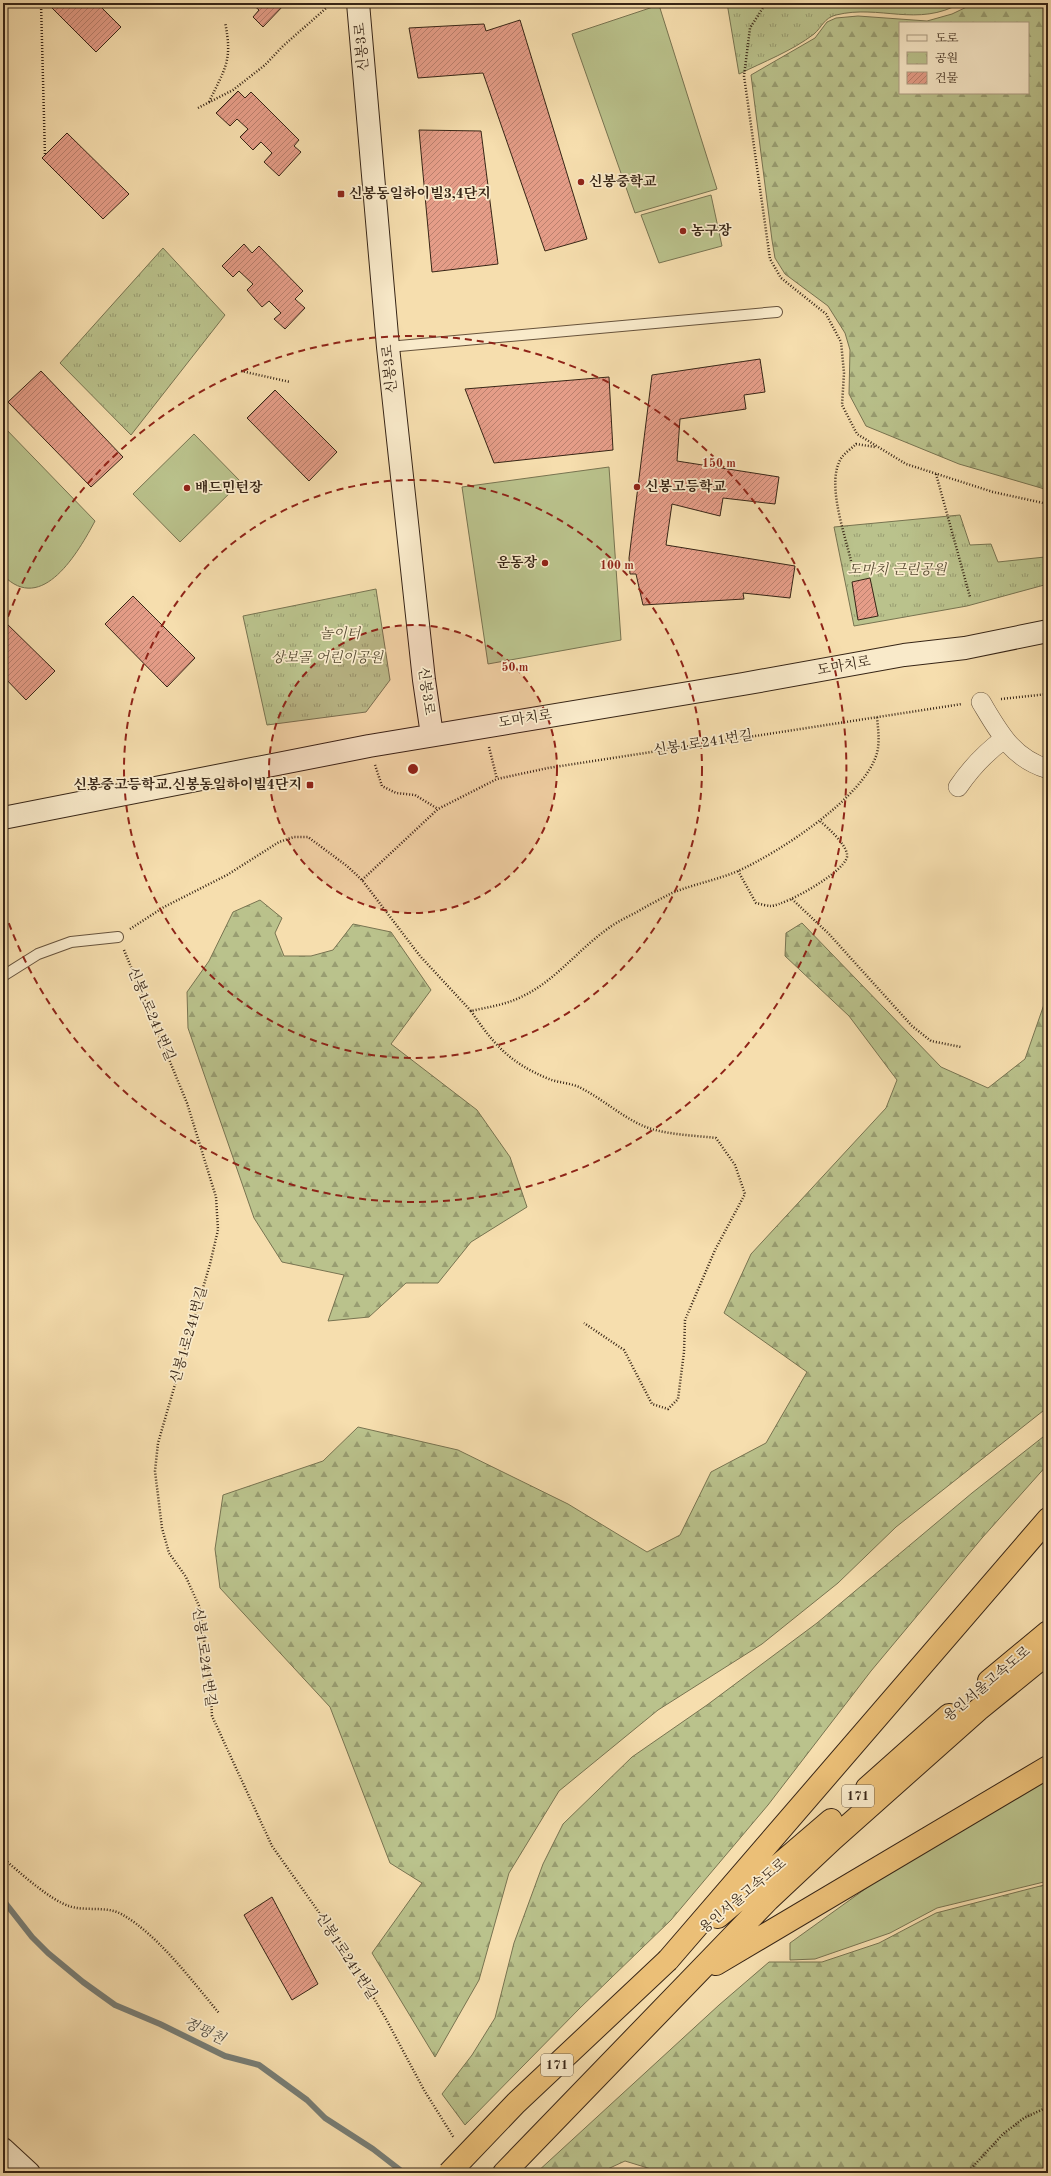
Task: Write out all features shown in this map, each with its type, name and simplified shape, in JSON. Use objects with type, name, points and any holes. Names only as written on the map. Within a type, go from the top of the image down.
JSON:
[{"type":"highway","points":[[668,1960],[1048,1519]]},
{"type":"highway","name":"용인서울고속도로","points":[[449,2173],[516,2103],[668,1960],[815,1835],[918,1742],[1048,1632]]},
{"type":"highway","name":"용인서울고속도로","points":[[504,2173],[688,1981],[768,1900],[832,1839],[978,1710],[1048,1653]]},
{"type":"highway","points":[[688,1981],[1048,1767]]},
{"type":"main road","name":"신봉3로","points":[[358,3],[388,347],[424,680],[432,735]]},
{"type":"main road","name":"도마치로","points":[[3,818],[483,725],[743,684],[904,655],[965,648],[1048,631]]},
{"type":"main road","points":[[3,2149],[29,2173]]},
{"type":"street","points":[[981,702],[1004,739],[1018,754],[1035,765],[1048,769]]},
{"type":"street","points":[[958,788],[972,767],[988,750],[1004,739]]},
{"type":"lane","points":[[388,347],[777,312]]},
{"type":"lane","points":[[3,976],[38,954],[71,942],[118,937]]},
{"type":"path","points":[[41,3],[45,156]]},
{"type":"path","points":[[198,108],[233,90],[265,65],[283,46],[332,3]]},
{"type":"path","points":[[766,3],[750,28],[744,76],[770,258],[781,278],[826,314],[841,342],[844,373],[842,405],[857,434],[906,464],[993,492],[1048,504]]},
{"type":"path","points":[[209,102],[227,65],[230,45],[225,22]]},
{"type":"path","points":[[241,371],[290,382]]},
{"type":"path","points":[[851,561],[837,499],[834,477],[842,457],[856,444],[878,447]]},
{"type":"path","points":[[936,474],[970,597]]},
{"type":"path","name":"신봉1로241번길","points":[[362,880],[438,809],[497,779],[548,768],[877,717],[1048,694]]},
{"type":"path","points":[[471,1010],[499,1005],[521,997],[562,969],[606,930],[636,912],[672,893],[738,871],[776,851],[820,821],[857,785],[870,768],[877,754],[879,739],[877,717]]},
{"type":"path","points":[[483,725],[497,779]]},
{"type":"path","points":[[369,746],[382,786],[396,793],[415,795],[438,809]]},
{"type":"path","points":[[738,871],[756,903],[771,906],[792,899],[839,870],[847,861],[847,854],[834,834],[820,821]]},
{"type":"path","points":[[118,937],[164,907],[228,875],[279,842],[294,837],[308,837],[347,866],[362,880],[420,956],[471,1010],[488,1036],[514,1062],[550,1079],[580,1088],[606,1105],[642,1125],[671,1132],[716,1138],[735,1164],[745,1194],[715,1250],[685,1320],[684,1352],[678,1399],[668,1409],[652,1404],[624,1350],[584,1323]]},
{"type":"path","points":[[792,899],[829,934],[912,1026],[931,1041],[961,1048]]},
{"type":"path","name":"신봉1로241번길","points":[[118,937],[177,1076],[216,1197],[218,1230],[210,1264],[158,1443],[155,1471],[162,1528],[169,1553],[186,1577],[199,1606],[210,1681],[212,1716],[272,1846],[347,1952],[386,2019],[424,2090],[455,2141]]},
{"type":"path","points":[[3,1858],[57,1901],[70,1907],[111,1910],[123,1914],[146,1932],[188,1976],[219,2013]]},
{"type":"path","points":[[967,2173],[1003,2134],[1024,2118],[1048,2107]]},
{"type":"green space","points":[[727,3],[961,3],[945,10],[929,14],[914,15],[852,12],[832,16],[814,34],[796,46],[739,74]]},
{"type":"green space","points":[[975,3],[1048,3],[1048,490],[959,464],[866,426],[849,394],[850,350],[845,333],[828,306],[785,274],[775,258],[751,75],[815,38],[827,22],[836,18],[858,16],[927,21],[952,14]]},
{"type":"green space","points":[[659,5],[717,189],[635,213],[572,34]]},
{"type":"green space","name":"농구장","points":[[711,195],[722,246],[659,263],[641,215]]},
{"type":"green space","points":[[163,248],[225,315],[131,435],[60,363]]},
{"type":"green space","points":[[3,426],[95,521],[79,548],[58,575],[45,584],[32,588],[17,586],[3,575]]},
{"type":"green space","name":"배드민턴장","points":[[194,434],[241,482],[180,542],[133,494]]},
{"type":"green space","name":"운동장","points":[[609,467],[621,640],[488,664],[462,487]]},
{"type":"green space","name":"도마치 근린공원","points":[[960,515],[970,545],[991,544],[998,562],[1045,557],[1048,565],[1048,584],[967,606],[854,626],[834,527]]},
{"type":"green space","name":"상보골 어린이공원","points":[[376,589],[390,680],[366,712],[267,725],[243,616]]},
{"type":"green space","points":[[260,900],[282,918],[275,933],[284,956],[311,956],[333,950],[353,924],[391,932],[431,990],[391,1044],[477,1110],[510,1157],[527,1207],[471,1242],[438,1283],[406,1283],[369,1317],[328,1321],[344,1275],[282,1262],[254,1218],[188,1028],[187,992],[209,961],[233,912]]},
{"type":"green space","points":[[802,923],[941,1067],[988,1088],[1025,1059],[1048,993],[1048,1407],[896,1527],[838,1583],[762,1644],[658,1710],[559,1791],[509,1873],[479,1980],[435,2057],[372,1953],[422,1883],[390,1863],[330,1707],[220,1588],[215,1549],[223,1495],[323,1461],[358,1427],[458,1450],[568,1504],[647,1552],[680,1535],[711,1472],[766,1443],[807,1372],[724,1313],[751,1254],[886,1108],[897,1080],[849,1016],[785,956],[786,933]]},
{"type":"green space","points":[[1048,1433],[1048,1464],[982,1538],[871,1671],[768,1805],[671,1920],[580,2008],[465,2125],[442,2094],[472,2055],[495,2018],[514,1943],[543,1864],[563,1824],[632,1757],[707,1705],[817,1623],[972,1493]]},
{"type":"green space","points":[[1048,1780],[1048,1881],[937,1908],[890,1933],[815,1959],[790,1960],[790,1943],[911,1856]]},
{"type":"green space","points":[[1048,1884],[1048,2173],[664,2173],[625,2161],[599,2173],[536,2173],[719,2005],[769,1962],[822,1962],[879,1943],[936,1913]]},
{"type":"building","points":[[47,3],[97,3],[121,27],[96,52]]},
{"type":"building","points":[[251,3],[282,3],[284,5],[263,27],[253,17],[259,10]]},
{"type":"building","name":"신봉중학교","points":[[520,20],[587,239],[545,251],[483,73],[418,78],[409,28],[484,24],[486,31]]},
{"type":"building","points":[[238,91],[245,98],[251,92],[299,140],[294,146],[301,152],[279,176],[264,162],[272,153],[261,142],[253,150],[240,137],[248,129],[237,119],[230,126],[216,113]]},
{"type":"building","points":[[419,130],[481,131],[498,264],[432,272]]},
{"type":"building","points":[[67,133],[129,194],[103,219],[42,158]]},
{"type":"building","points":[[244,244],[252,253],[259,246],[303,291],[295,299],[305,308],[285,329],[274,319],[281,313],[269,301],[262,307],[247,290],[253,284],[239,271],[233,277],[222,266]]},
{"type":"building","name":"신봉고등학교","points":[[760,359],[765,392],[744,395],[746,409],[680,419],[677,461],[779,477],[775,504],[723,498],[720,516],[672,504],[666,545],[795,566],[790,598],[743,593],[744,599],[643,605],[636,574],[630,574],[629,558],[652,375]]},
{"type":"building","points":[[41,371],[123,457],[91,487],[8,402]]},
{"type":"building","points":[[609,377],[613,450],[494,463],[465,389]]},
{"type":"building","points":[[275,390],[337,452],[309,481],[247,418]]},
{"type":"building","points":[[870,578],[878,616],[858,620],[852,582]]},
{"type":"building","points":[[133,596],[195,658],[167,687],[105,624]]},
{"type":"building","points":[[3,620],[55,671],[26,700],[3,676]]},
{"type":"building","points":[[272,1897],[318,1984],[292,2000],[244,1915]]},
{"type":"waterway","name":"정평천","points":[[3,1900],[32,1937],[48,1953],[83,1982],[115,2005],[160,2024],[225,2056],[259,2065],[307,2100],[325,2118],[373,2149],[404,2173]]},
{"type":"place","name":"신봉중학교","points":[[581,182]]},
{"type":"place","name":"신봉동일하이빌3,4단지","points":[[341,194]]},
{"type":"place","name":"농구장","points":[[683,231]]},
{"type":"place","name":"신봉고등학교","points":[[637,487]]},
{"type":"place","name":"배드민턴장","points":[[187,488]]},
{"type":"place","name":"운동장","points":[[545,563]]},
{"type":"place","name":"신봉중고등학교.신봉동일하이빌4단지","points":[[310,785]]},
{"type":"park label","name":"놀이터","points":[[340,634]]}]
